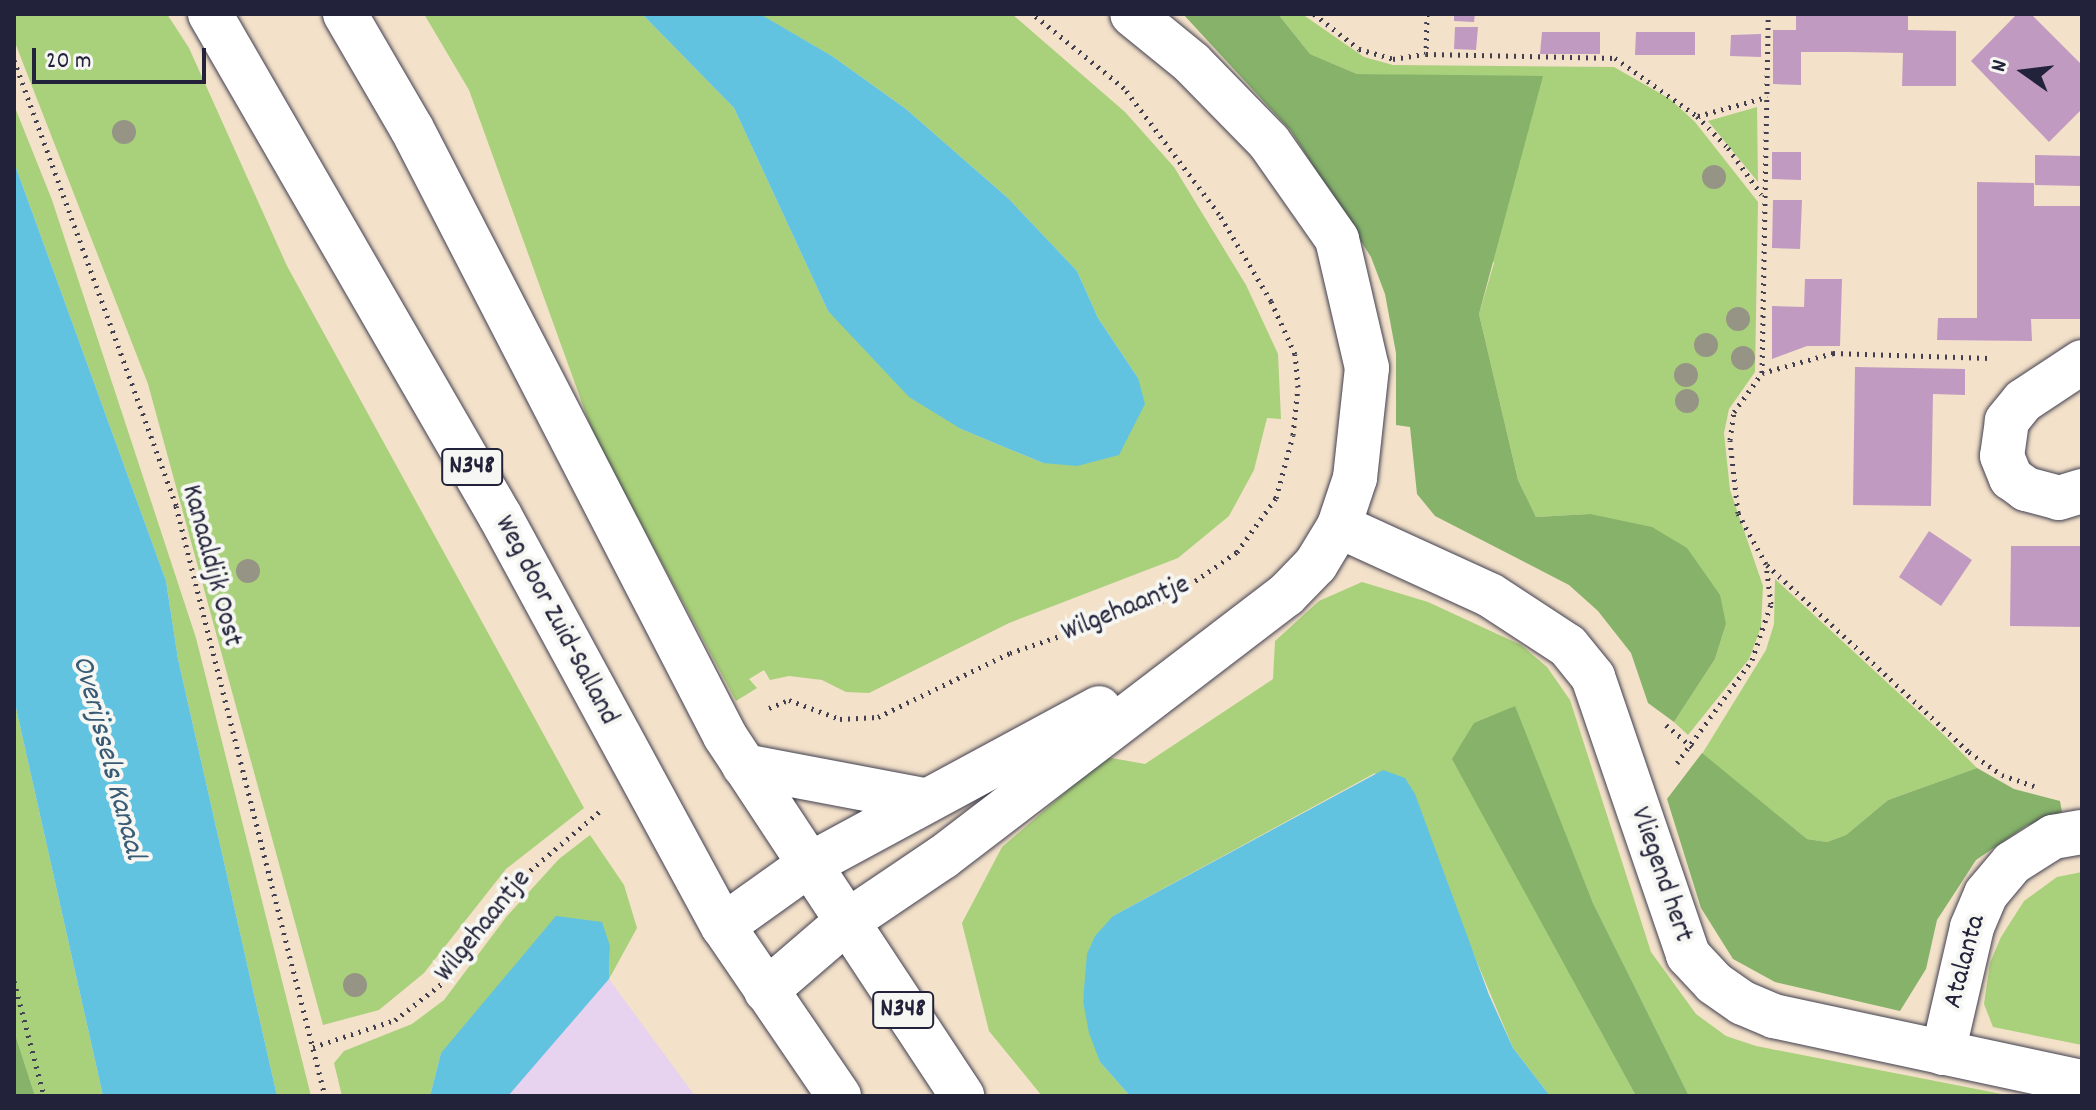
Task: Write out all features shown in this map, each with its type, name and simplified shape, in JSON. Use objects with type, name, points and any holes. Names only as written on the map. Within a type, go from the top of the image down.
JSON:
[{"type":"street","name":"Weg door Zuid-Salland","points":[[210,14],[500,516],[642,783],[723,926],[839,1096]]},
{"type":"street","name":"N348","points":[[345,14],[412,129],[734,751],[807,866],[962,1096]]},
{"type":"street","points":[[766,991],[845,923],[943,857],[1286,595],[1316,564],[1339,526],[1355,478],[1367,368],[1337,239],[1269,142],[1192,63],[1132,14]]},
{"type":"street","points":[[2071,368],[2023,401],[2007,421],[2002,456],[2011,478],[2026,489],[2059,498],[2082,491]]},
{"type":"street","name":"Vliegend hert","points":[[1339,526],[1490,595],[1568,646],[1593,677],[1688,955],[1714,983],[1774,1016],[2082,1082]]},
{"type":"street","points":[[723,926],[807,866],[924,800],[1225,643]]},
{"type":"street","points":[[734,751],[924,800]]},
{"type":"street","name":"Atalanta","points":[[1943,1053],[1972,927],[1986,894],[2012,863],[2053,837],[2081,832]]},
{"type":"path","name":"Wilgehaantje","points":[[734,751],[753,715],[789,700],[840,719],[878,717],[1010,653],[1169,599],[1237,552],[1276,498],[1293,435],[1298,387],[1295,354],[1271,301],[1219,214],[1124,88],[1033,14]]},
{"type":"path","points":[[1314,14],[1359,49],[1393,59],[1426,54],[1615,58],[1697,116],[1728,148],[1763,196]]},
{"type":"path","points":[[1426,54],[1427,14]]},
{"type":"path","points":[[1768,14],[1762,373],[1734,412],[1730,440],[1738,513],[1766,564],[1969,752],[2002,775],[2067,796],[2076,806],[2081,832]]},
{"type":"path","name":"Kanaaldijk Oost","points":[[14,60],[176,506],[325,1096]]},
{"type":"path","points":[[1697,116],[1767,97]]},
{"type":"path","points":[[1762,373],[1847,353],[2001,359],[2071,368]]},
{"type":"path","points":[[1636,803],[1692,747],[1752,660],[1771,604],[1766,564]]},
{"type":"path","name":"Wilgehaantje","points":[[313,1047],[395,1020],[449,978],[506,891],[572,829],[642,783]]},
{"type":"path","points":[[14,981],[44,1096]]},
{"type":"shaded area","points":[[609,979],[695,1096],[508,1096],[535,1063]]},
{"type":"green space","points":[[14,14],[167,14],[189,48],[287,266],[584,808],[506,869],[424,973],[379,1010],[323,1025],[148,384],[14,40]]},
{"type":"green space","points":[[424,14],[642,14],[734,108],[828,311],[961,429],[1043,463],[1138,378],[1098,318],[1077,271],[1009,199],[906,109],[832,56],[759,14],[1012,14],[1125,112],[1174,167],[1246,285],[1278,354],[1281,419],[1267,418],[1254,470],[1229,516],[1178,558],[1009,623],[869,693],[846,692],[822,680],[789,676],[770,680],[764,670],[749,679],[757,688],[736,701],[594,436],[469,90]]},
{"type":"green space","points":[[1183,14],[1278,14],[1310,54],[1357,74],[1543,76],[1479,314],[1518,480],[1536,517],[1590,514],[1652,527],[1687,548],[1720,595],[1726,624],[1715,659],[1674,722],[1648,703],[1631,653],[1598,611],[1569,585],[1435,516],[1417,494],[1410,427],[1396,425],[1396,353],[1385,294],[1371,257],[1291,131]]},
{"type":"green space","points":[[1278,14],[1302,14],[1364,57],[1393,65],[1614,67],[1670,99],[1695,122],[1758,202],[1755,372],[1729,409],[1724,433],[1730,490],[1763,586],[1761,627],[1749,659],[1688,735],[1674,722],[1715,659],[1726,624],[1590,514],[1536,517],[1518,480],[1479,314],[1494,263],[1397,75],[1357,74],[1310,54]]},
{"type":"green space","points":[[14,105],[52,200],[196,638],[311,1096],[277,1096],[178,659],[166,581],[14,162]]},
{"type":"green space","points":[[1757,107],[1758,182],[1708,121]]},
{"type":"green space","points":[[1775,579],[1977,768],[1888,800],[1846,835],[1827,842],[1807,839],[1702,754],[1766,650],[1774,624]]},
{"type":"green space","points":[[1362,582],[1428,602],[1521,645],[1547,667],[1570,700],[1651,952],[1696,1014],[1726,1036],[1756,1046],[2012,1096],[1689,1096],[1593,903],[1514,706],[1453,759],[1636,1096],[1550,1096],[1513,1048],[1467,938],[1375,773],[1113,916],[1087,969],[1083,1001],[1100,1062],[1130,1096],[1042,1096],[989,1031],[962,923],[1002,847],[1106,757],[1145,764],[1273,679],[1275,641],[1319,601]]},
{"type":"green space","points":[[14,699],[103,1096],[35,1096],[14,1031]]},
{"type":"green space","points":[[1515,706],[1593,903],[1689,1096],[1636,1096],[1452,759],[1474,723]]},
{"type":"green space","points":[[1702,753],[1807,839],[1827,842],[1846,835],[1888,800],[1977,768],[2014,789],[2060,801],[2062,812],[2026,826],[1976,860],[1937,920],[1926,969],[1900,1011],[1775,982],[1733,959],[1701,908],[1667,799]]},
{"type":"green space","points":[[590,835],[624,885],[637,928],[609,979],[610,946],[441,1053],[430,1096],[342,1096],[334,1063],[344,1051],[412,1024],[444,1000],[507,916],[559,859]]},
{"type":"green space","points":[[2082,872],[2082,1045],[1993,1027],[1984,1004],[1990,963],[2001,937],[2024,901],[2057,877]]},
{"type":"green space","points":[[14,1031],[35,1096],[14,1096]]},
{"type":"water","points":[[642,14],[760,14],[832,56],[906,109],[1009,199],[1077,271],[1098,318],[1138,378],[1145,404],[1119,455],[1077,466],[1043,463],[961,429],[909,397],[828,311],[734,108]]},
{"type":"water","name":"Overijssels Kanaal","points":[[14,162],[166,581],[178,659],[277,1096],[103,1096],[14,699]]},
{"type":"water","points":[[1383,770],[1405,778],[1415,794],[1489,995],[1513,1048],[1550,1096],[1130,1096],[1100,1062],[1089,1033],[1083,1001],[1087,954],[1095,936],[1113,916]]},
{"type":"water","points":[[556,916],[602,922],[610,946],[609,979],[508,1096],[430,1096],[441,1053]]},
{"type":"building","points":[[1454,14],[1475,14],[1474,22],[1454,21]]},
{"type":"building","points":[[1796,14],[1908,14],[1908,30],[1956,31],[1956,86],[1902,86],[1903,53],[1851,52],[1801,52],[1801,85],[1773,84],[1773,30],[1796,30]]},
{"type":"building","points":[[2017,14],[2031,14],[2082,65],[2082,109],[2049,142],[1971,61]]},
{"type":"building","points":[[1455,27],[1478,27],[1476,50],[1454,49]]},
{"type":"building","points":[[1542,32],[1600,32],[1600,54],[1540,54]]},
{"type":"building","points":[[1636,32],[1695,32],[1695,55],[1635,55]]},
{"type":"building","points":[[1761,34],[1761,57],[1730,56],[1731,35]]},
{"type":"building","points":[[1772,152],[1801,152],[1801,180],[1772,179]]},
{"type":"building","points":[[2035,155],[2082,156],[2082,186],[2035,185]]},
{"type":"building","points":[[1977,182],[2034,183],[2034,206],[2082,206],[2082,319],[2031,319],[2032,341],[1937,340],[1938,318],[1977,318]]},
{"type":"building","points":[[1773,200],[1802,200],[1800,249],[1772,248]]},
{"type":"building","points":[[1805,279],[1842,279],[1840,346],[1807,346],[1772,359],[1772,306],[1804,307]]},
{"type":"building","points":[[1855,367],[1965,369],[1965,395],[1933,394],[1931,506],[1853,505]]},
{"type":"building","points":[[1929,531],[1972,560],[1941,606],[1899,577]]},
{"type":"building","points":[[2011,546],[2082,546],[2082,627],[2010,626]]}]
